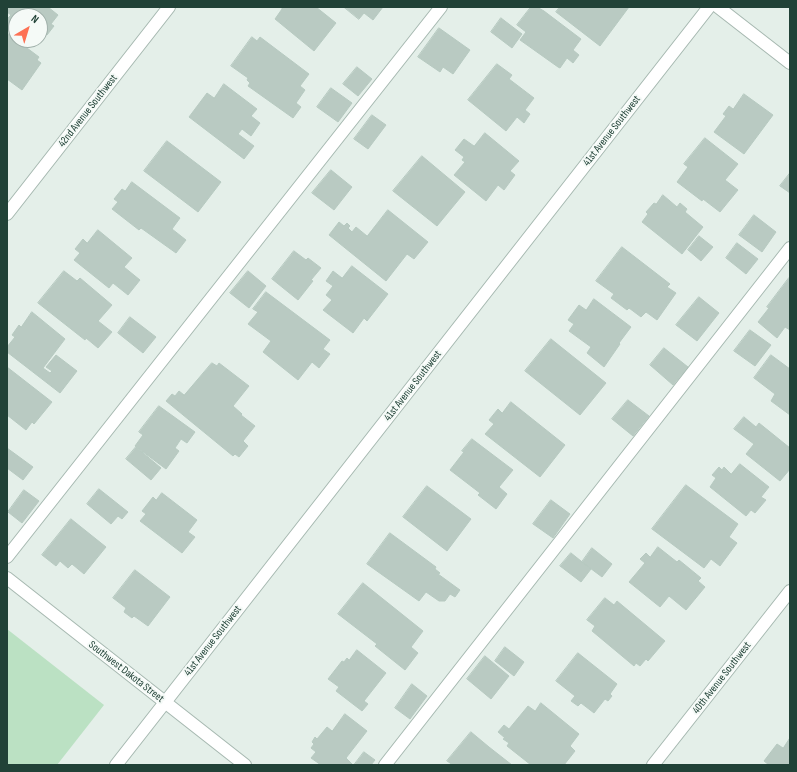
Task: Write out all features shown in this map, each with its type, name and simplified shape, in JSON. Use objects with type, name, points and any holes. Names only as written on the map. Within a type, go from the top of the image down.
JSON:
[{"type":"street","name":"42nd Avenue Southwest","points":[[7,214],[169,7]]},
{"type":"street","points":[[7,557],[442,7]]},
{"type":"street","name":"41st Avenue Southwest","points":[[116,765],[709,7]]},
{"type":"street","points":[[718,7],[790,63]]},
{"type":"street","points":[[385,765],[790,248]]},
{"type":"street","name":"Southwest Dakota Street","points":[[7,578],[245,765]]},
{"type":"street","name":"40th Avenue Southwest","points":[[653,765],[790,591]]},
{"type":"green space","points":[[7,629],[104,705],[57,765],[7,765]]},
{"type":"building","points":[[7,7],[48,7],[58,15],[51,24],[54,26],[48,34],[48,8],[8,8],[8,13]]},
{"type":"building","points":[[281,7],[316,7],[336,23],[314,51],[275,19],[282,9]]},
{"type":"building","points":[[344,7],[383,7],[373,20],[364,13],[359,19]]},
{"type":"building","points":[[531,7],[537,7],[544,11],[581,39],[573,50],[579,55],[573,63],[567,58],[560,68],[520,40],[526,32],[517,25]]},
{"type":"building","points":[[560,7],[629,7],[600,46],[556,12]]},
{"type":"building","points":[[501,18],[522,34],[512,48],[491,32]]},
{"type":"building","points":[[439,28],[470,50],[453,74],[443,67],[440,72],[418,57]]},
{"type":"building","points":[[7,33],[8,48],[27,48],[39,57],[37,60],[41,63],[22,90],[7,79]]},
{"type":"building","points":[[252,37],[257,41],[260,37],[309,74],[300,86],[305,90],[296,103],[301,107],[293,118],[248,86],[250,83],[247,80],[248,78],[231,66]]},
{"type":"building","points":[[497,64],[512,75],[509,79],[534,98],[525,110],[530,114],[524,123],[517,117],[506,131],[468,100]]},
{"type":"building","points":[[357,67],[372,79],[358,96],[343,84]]},
{"type":"building","points":[[224,84],[257,109],[251,116],[260,123],[251,136],[242,129],[238,134],[254,146],[244,159],[189,117],[207,93],[214,98]]},
{"type":"building","points":[[331,88],[352,103],[338,122],[317,107]]},
{"type":"building","points":[[744,94],[773,115],[744,154],[714,132],[726,116],[723,114],[729,106],[733,109]]},
{"type":"building","points":[[372,115],[386,125],[368,149],[354,139]]},
{"type":"building","points":[[485,133],[519,161],[510,171],[515,175],[504,190],[498,185],[486,201],[454,175],[465,162],[462,160],[464,157],[455,150],[464,139],[474,146]]},
{"type":"building","points":[[705,138],[738,164],[725,180],[738,190],[720,212],[703,199],[702,201],[677,182],[688,167],[684,164]]},
{"type":"building","points":[[167,141],[221,182],[198,212],[144,171]]},
{"type":"building","points":[[422,156],[465,192],[437,226],[393,191]]},
{"type":"building","points":[[331,170],[352,187],[334,210],[312,193]]},
{"type":"building","points":[[790,173],[790,193],[780,186]]},
{"type":"building","points":[[132,182],[180,218],[172,229],[186,240],[176,253],[141,228],[139,230],[112,209],[118,202],[114,199],[122,189],[125,191]]},
{"type":"building","points":[[663,195],[677,207],[680,203],[687,209],[685,212],[703,227],[682,254],[642,222],[648,214],[646,212],[654,203],[656,204]]},
{"type":"building","points":[[388,210],[428,242],[414,259],[407,254],[386,281],[329,235],[339,222],[344,226],[347,223],[350,226],[348,228],[352,232],[356,227],[367,236]]},
{"type":"building","points":[[754,215],[776,232],[762,252],[739,235]]},
{"type":"building","points":[[98,230],[132,258],[124,267],[140,280],[128,295],[113,283],[109,288],[74,260],[80,253],[75,249],[83,239],[87,243]]},
{"type":"building","points":[[699,236],[713,247],[701,261],[688,250]]},
{"type":"building","points":[[737,243],[758,259],[746,274],[726,258]]},
{"type":"building","points":[[622,247],[670,284],[667,287],[676,293],[657,320],[646,312],[641,317],[629,308],[627,310],[611,298],[614,294],[596,281]]},
{"type":"building","points":[[294,251],[306,260],[308,258],[321,268],[298,300],[272,279]]},
{"type":"building","points":[[352,266],[388,294],[367,321],[364,318],[353,333],[323,310],[332,300],[326,295],[333,286],[326,281],[333,271],[342,278]]},
{"type":"building","points":[[64,271],[77,281],[80,278],[112,305],[98,321],[112,332],[98,348],[86,338],[85,340],[38,303]]},
{"type":"building","points":[[248,271],[266,286],[249,308],[230,293]]},
{"type":"building","points":[[789,278],[790,330],[785,327],[777,338],[758,322],[769,308],[767,307]]},
{"type":"building","points":[[266,292],[330,340],[323,349],[330,354],[319,368],[312,362],[298,380],[263,352],[271,341],[248,324],[258,312],[253,309]]},
{"type":"building","points":[[699,297],[719,313],[697,341],[676,325]]},
{"type":"building","points":[[594,299],[631,327],[604,367],[587,353],[591,347],[569,331],[574,324],[568,320],[579,305],[586,310]]},
{"type":"building","points":[[32,312],[65,339],[43,368],[50,373],[52,371],[46,367],[56,355],[77,371],[60,393],[7,352],[7,347],[15,337],[12,335],[19,325],[21,327]]},
{"type":"building","points":[[130,317],[156,337],[143,353],[118,333]]},
{"type":"building","points":[[750,330],[771,345],[755,366],[734,351]]},
{"type":"building","points":[[551,339],[606,383],[580,415],[525,371]]},
{"type":"building","points":[[664,348],[688,367],[673,385],[650,365]]},
{"type":"building","points":[[771,355],[790,369],[790,415],[771,401],[775,394],[754,378]]},
{"type":"building","points":[[212,363],[217,366],[219,363],[249,386],[233,406],[242,414],[241,415],[255,426],[243,441],[248,446],[239,457],[235,454],[233,456],[166,401],[172,394],[175,396],[179,391],[184,395]]},
{"type":"building","points":[[7,367],[52,402],[34,424],[32,422],[26,430],[7,415]]},
{"type":"building","points":[[628,400],[649,416],[633,436],[612,419]]},
{"type":"building","points":[[511,402],[565,445],[540,477],[485,434],[494,424],[489,420],[498,409],[502,413]]},
{"type":"building","points":[[159,406],[195,432],[187,443],[181,439],[175,448],[179,451],[166,469],[135,446],[143,435],[139,432]]},
{"type":"building","points":[[744,417],[756,427],[759,423],[790,448],[790,469],[780,481],[746,454],[754,444],[734,429]]},
{"type":"building","points":[[472,439],[513,470],[499,487],[507,494],[496,509],[478,495],[480,493],[450,470],[464,452],[462,451]]},
{"type":"building","points":[[136,447],[161,468],[151,480],[126,459]]},
{"type":"building","points":[[7,448],[33,467],[23,480],[7,468]]},
{"type":"building","points":[[740,464],[769,487],[761,497],[766,500],[755,513],[751,510],[746,516],[710,487],[716,478],[712,475],[719,467],[722,470],[724,467],[731,474]]},
{"type":"building","points":[[686,485],[738,524],[729,537],[737,543],[720,566],[711,559],[704,568],[652,529]]},
{"type":"building","points":[[427,486],[471,519],[447,551],[403,517]]},
{"type":"building","points":[[99,489],[128,512],[122,519],[118,516],[111,524],[87,504]]},
{"type":"building","points":[[24,490],[39,501],[22,523],[8,512]]},
{"type":"building","points":[[162,493],[197,520],[188,532],[195,537],[182,553],[140,521],[146,514],[142,511],[153,497],[156,500]]},
{"type":"building","points":[[551,500],[570,514],[553,538],[533,524]]},
{"type":"building","points":[[71,519],[106,547],[84,574],[72,564],[68,568],[60,561],[56,566],[42,555]]},
{"type":"building","points":[[390,533],[436,567],[435,569],[440,573],[438,574],[460,590],[455,597],[450,594],[445,601],[439,601],[426,592],[419,601],[367,564]]},
{"type":"building","points":[[658,547],[677,562],[679,560],[701,578],[698,581],[705,587],[686,610],[669,596],[660,607],[629,582],[645,563],[640,559],[646,553],[650,557]]},
{"type":"building","points":[[592,548],[612,564],[602,577],[582,562]]},
{"type":"building","points":[[571,553],[591,569],[581,582],[560,566]]},
{"type":"building","points":[[135,570],[170,597],[148,626],[134,616],[132,618],[124,612],[126,608],[113,598]]},
{"type":"building","points":[[363,583],[423,631],[411,647],[418,653],[405,670],[375,646],[377,644],[338,614]]},
{"type":"building","points":[[605,598],[614,605],[617,601],[665,641],[648,661],[646,659],[640,666],[636,663],[634,666],[592,631],[595,626],[587,620]]},
{"type":"building","points":[[505,647],[524,662],[514,676],[495,661]]},
{"type":"building","points":[[357,650],[386,673],[364,701],[368,704],[362,711],[336,691],[339,687],[328,679],[342,661],[344,662],[347,658],[349,660]]},
{"type":"building","points":[[578,653],[617,684],[610,694],[612,696],[608,701],[605,699],[594,713],[581,703],[578,706],[571,701],[575,696],[556,681]]},
{"type":"building","points":[[485,656],[509,676],[491,699],[467,679]]},
{"type":"building","points":[[412,684],[427,696],[410,719],[395,708]]},
{"type":"building","points":[[541,703],[579,734],[570,746],[575,751],[564,765],[531,765],[507,746],[509,743],[503,739],[505,738],[498,732],[504,725],[509,729],[528,706],[535,711]]},
{"type":"building","points":[[345,714],[367,731],[346,758],[353,765],[321,765],[311,758],[316,752],[311,748],[314,744],[312,742],[315,737],[317,739],[327,727],[332,731]]},
{"type":"building","points":[[471,732],[512,765],[453,765],[447,761]]},
{"type":"building","points":[[790,738],[790,765],[769,765],[764,761],[777,744],[783,748]]},
{"type":"building","points":[[364,752],[375,760],[371,765],[354,765]]}]
